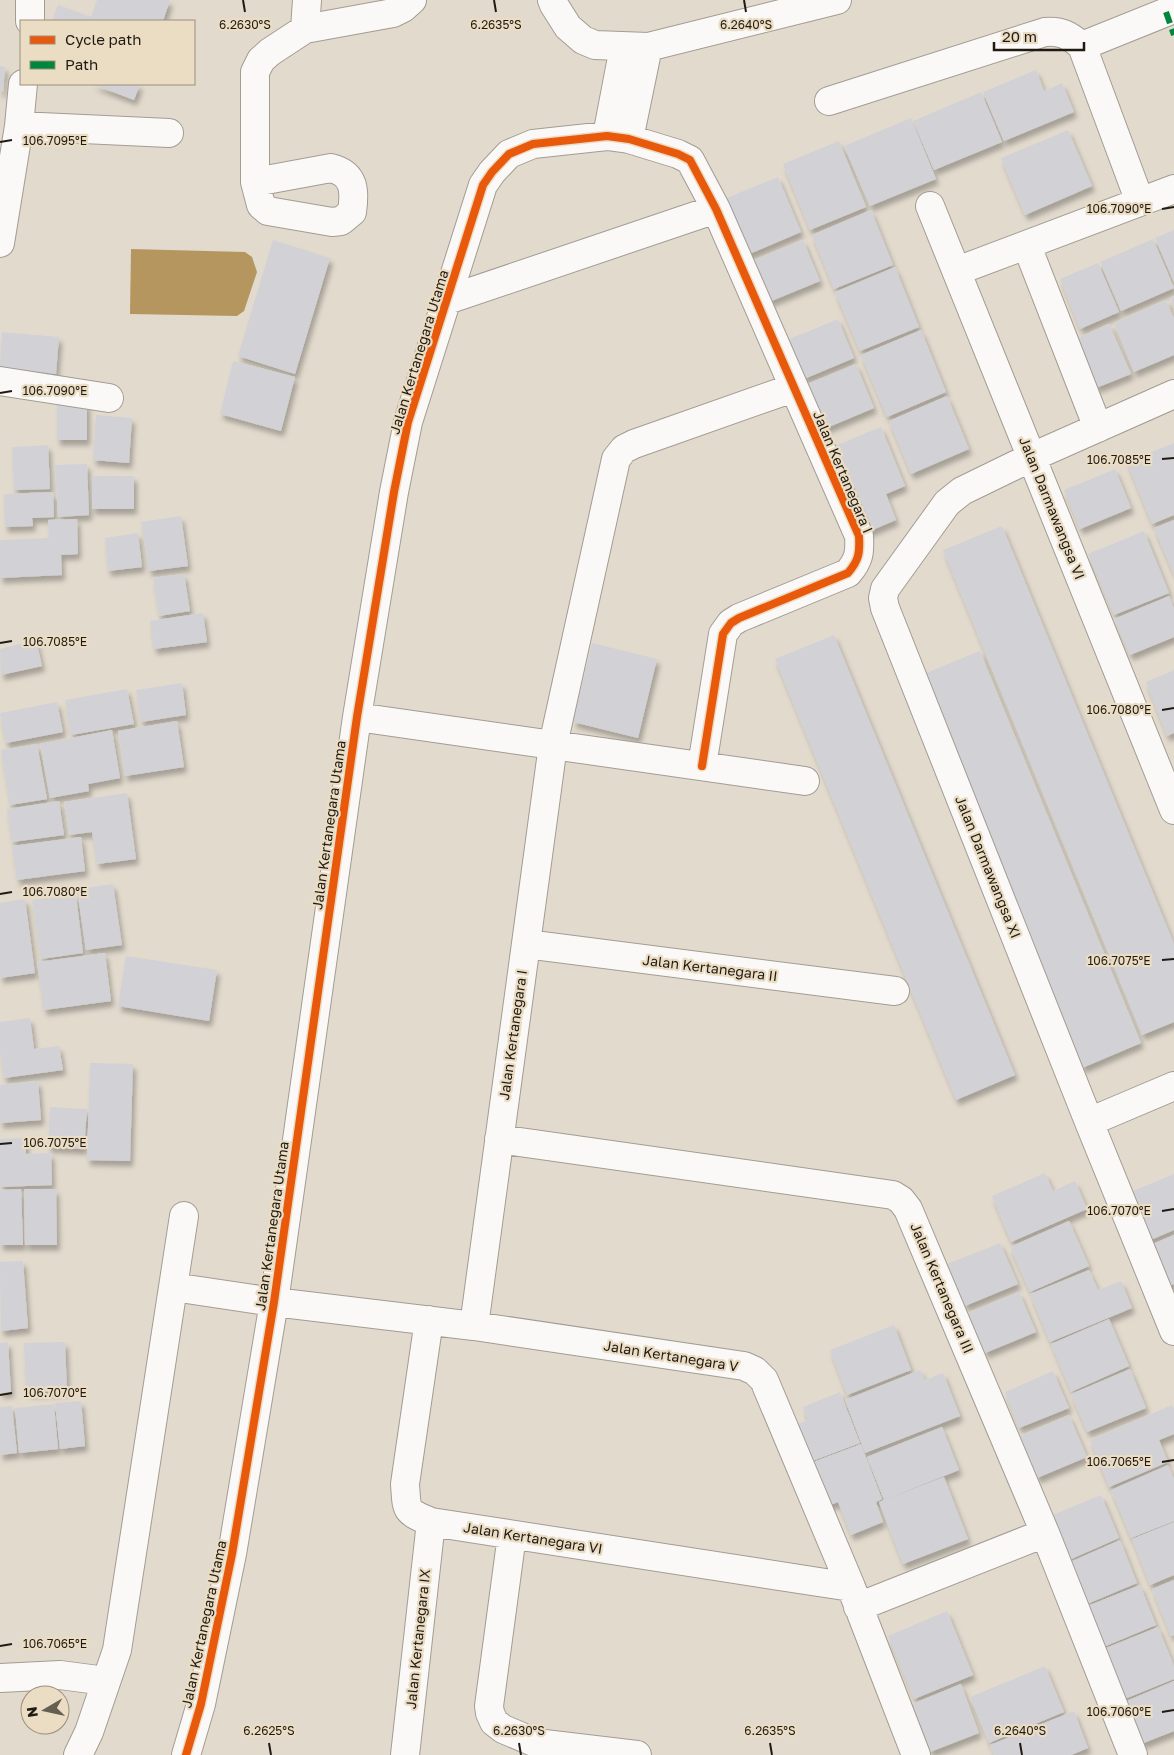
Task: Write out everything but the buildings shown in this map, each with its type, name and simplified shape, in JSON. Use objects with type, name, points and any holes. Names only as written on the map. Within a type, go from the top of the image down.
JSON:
[{"type":"street","points":[[30,0],[30,20]]},
{"type":"street","points":[[304,29],[307,0]]},
{"type":"street","points":[[255,182],[255,72],[261,60],[304,29],[392,13],[403,8],[412,0]]},
{"type":"street","points":[[552,0],[568,27],[583,40],[595,45],[636,47],[837,0]]},
{"type":"street","points":[[1082,46],[1171,19]]},
{"type":"street","points":[[829,101],[1056,30],[1067,34],[1082,46],[1140,202]]},
{"type":"street","points":[[618,138],[636,47]]},
{"type":"street","points":[[1,225],[18,126],[23,85]]},
{"type":"street","points":[[18,126],[169,133]]},
{"type":"street","name":"Jalan Kertanegara Utama","points":[[186,1755],[201,1704],[232,1554],[274,1302],[357,717],[394,492],[408,422],[483,185],[509,154],[534,144],[618,138],[678,154],[690,160],[716,209]]},
{"type":"street","points":[[957,272],[1174,189]]},
{"type":"street","name":"Jalan Darmawangsa VI","points":[[930,206],[1032,456],[1168,776],[1174,810]]},
{"type":"street","points":[[447,300],[716,209]]},
{"type":"street","name":"Jalan Kertanegara I","points":[[702,766],[723,634],[731,623],[848,573],[856,563],[860,549],[859,536],[716,209]]},
{"type":"street","points":[[1027,246],[1098,428]]},
{"type":"street","points":[[0,381],[109,398]]},
{"type":"street","name":"Jalan Kertanegara I","points":[[474,1326],[553,745],[616,459],[624,449],[634,444],[793,388]]},
{"type":"street","points":[[1032,456],[1174,394]]},
{"type":"street","name":"Jalan Darmawangsa XI","points":[[1032,456],[962,491],[947,503],[885,590],[883,598],[889,618],[1089,1122],[1174,1331]]},
{"type":"street","points":[[357,717],[805,781]]},
{"type":"street","name":"Jalan Kertanegara II","points":[[526,944],[895,991]]},
{"type":"street","points":[[1089,1122],[1174,1086]]},
{"type":"street","name":"Jalan Kertanegara III","points":[[499,1139],[893,1195],[901,1200],[916,1225],[1045,1533],[1133,1755]]},
{"type":"street","points":[[78,1755],[90,1732],[116,1650],[184,1216]]},
{"type":"street","name":"Jalan Kertanegara V","points":[[173,1287],[274,1302],[474,1326],[744,1366],[755,1371],[764,1380],[854,1597],[914,1755]]},
{"type":"street","name":"Jalan Kertanegara VI","points":[[430,1320],[405,1484],[408,1508],[412,1514],[431,1522],[854,1597]]},
{"type":"street","name":"Jalan Kertanegara IX","points":[[405,1755],[431,1522]]},
{"type":"street","points":[[854,1597],[1045,1533]]},
{"type":"street","points":[[512,1535],[490,1706],[490,1713],[494,1722],[535,1749],[637,1755]]},
{"type":"street","points":[[0,1678],[60,1675],[106,1681]]},
{"type":"shaded area","points":[[131,249],[245,252],[252,257],[257,272],[244,311],[237,316],[130,314]]},
{"type":"marked path","points":[[1166,12],[1174,35]]},
{"type":"cycle path","points":[[186,1755],[201,1704],[232,1554],[274,1302],[357,717],[394,492],[408,422],[483,185],[509,154],[533,144],[607,136],[629,139],[678,154],[690,160],[716,209],[859,536],[858,556],[848,573],[739,618],[731,623],[723,634],[702,766]]}]
